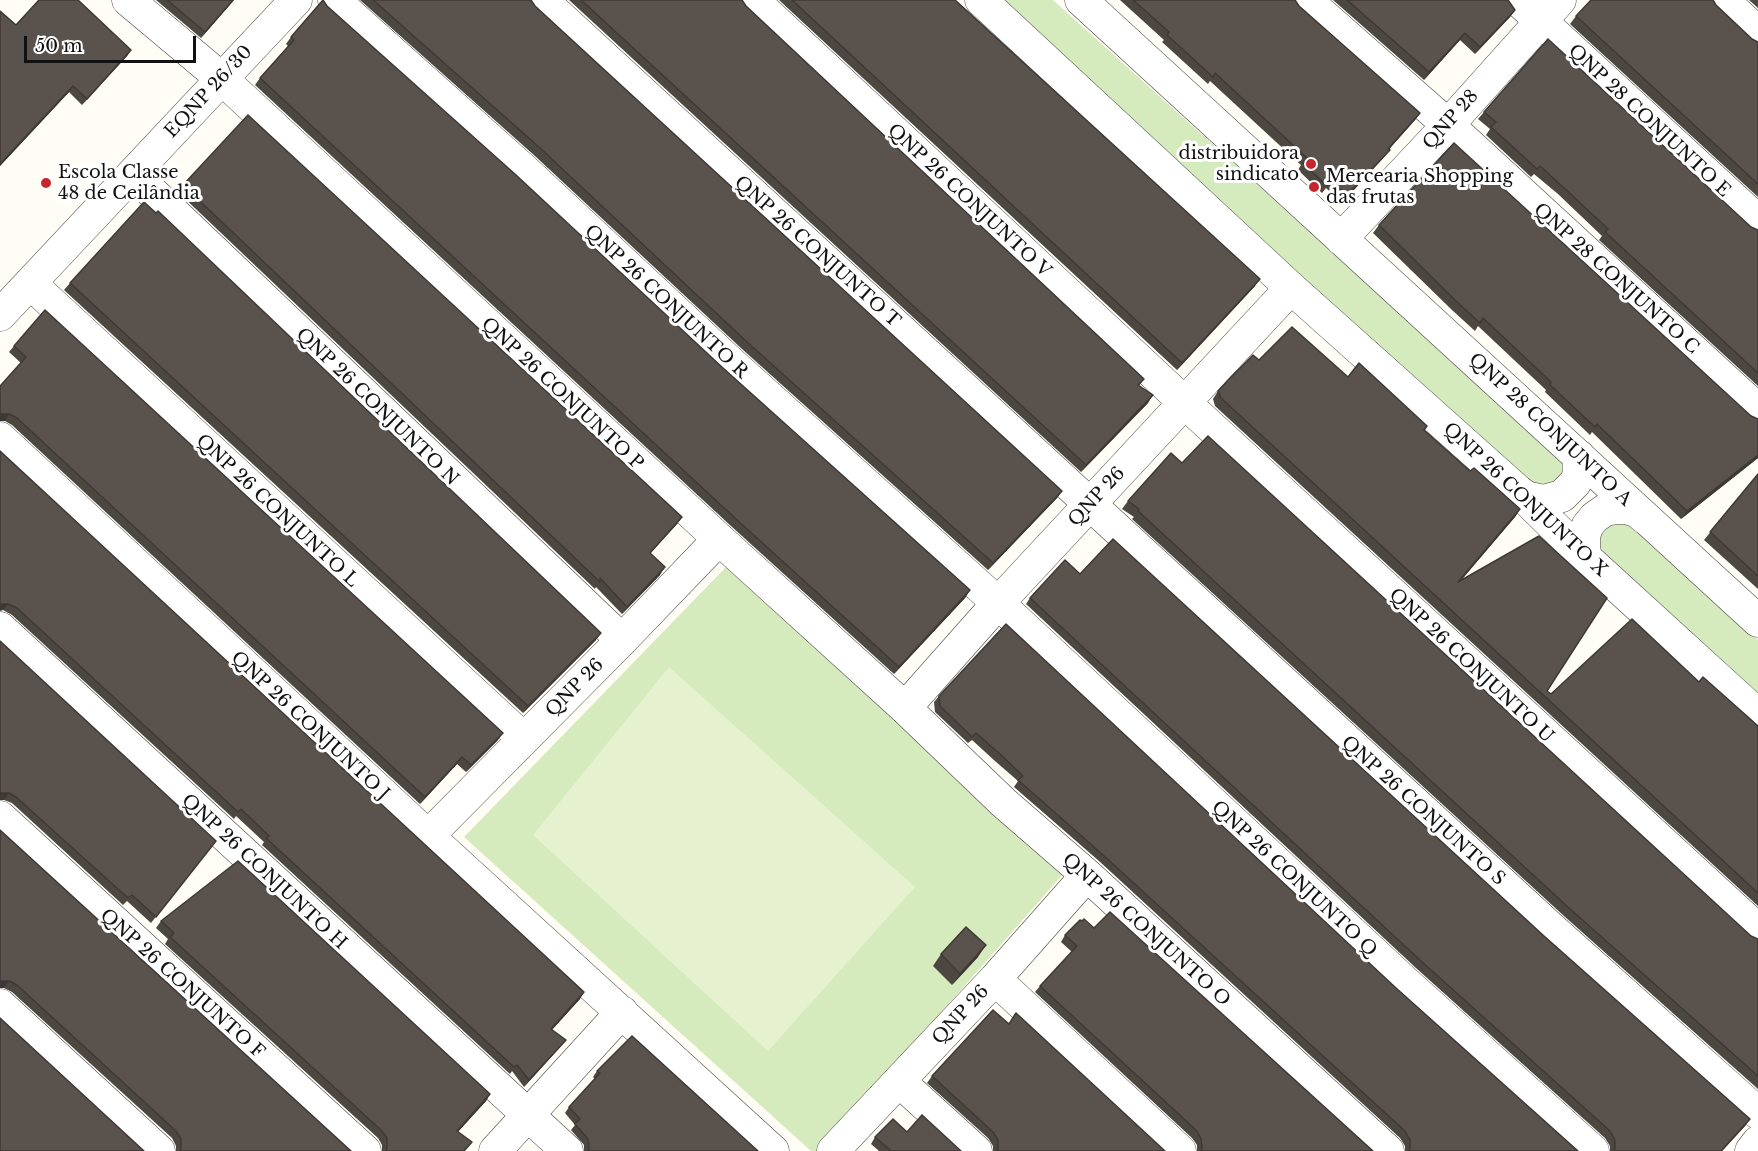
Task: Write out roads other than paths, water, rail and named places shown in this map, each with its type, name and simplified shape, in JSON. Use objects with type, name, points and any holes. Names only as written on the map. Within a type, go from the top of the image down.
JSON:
[{"type":"street","name":"QNP 26 CONJUNTO P","points":[[128,0],[221,78],[905,708]]},
{"type":"street","name":"EQNP 26/30","points":[[0,315],[296,0]]},
{"type":"street","name":"QNP 26 CONJUNTO R","points":[[334,0],[523,169],[730,362],[998,603]]},
{"type":"street","name":"QNP 26 CONJUNTO T","points":[[542,0],[1091,505]]},
{"type":"street","name":"QNP 26 CONJUNTO V","points":[[753,0],[1184,402]]},
{"type":"street","name":"QNP 26 CONJUNTO X","points":[[981,0],[1291,288],[1518,491],[1587,558],[1758,715]]},
{"type":"street","name":"QNP 28 CONJUNTO A","points":[[1081,0],[1758,621]]},
{"type":"street","name":"QNP 28 CONJUNTO C","points":[[1306,0],[1448,125],[1758,410]]},
{"type":"street","name":"QNP 28 CONJUNTO E","points":[[1518,0],[1550,10],[1758,221]]},
{"type":"street","points":[[1724,0],[1758,33]]},
{"type":"street","name":"QNP 28","points":[[1341,239],[1448,125],[1550,10]]},
{"type":"street","name":"QNP 26 CONJUNTO N","points":[[133,174],[622,640]]},
{"type":"street","name":"QNP 26 CONJUNTO L","points":[[30,283],[524,739]]},
{"type":"street","name":"QNP 26","points":[[905,708],[998,603],[1291,288]]},
{"type":"street","name":"QNP 26 CONJUNTO U","points":[[1184,402],[1758,930]]},
{"type":"street","name":"QNP 26 CONJUNTO J","points":[[0,438],[428,836],[773,1151]]},
{"type":"street","points":[[1518,491],[1526,497],[1544,501],[1562,496],[1575,483],[1579,475],[1579,456]]},
{"type":"street","name":"QNP 26 CONJUNTO S","points":[[1091,505],[1552,928],[1758,1113]]},
{"type":"street","points":[[1587,558],[1584,536],[1588,525],[1605,510],[1627,508],[1638,512],[1646,519]]},
{"type":"street","name":"QNP 26","points":[[428,836],[719,539]]},
{"type":"street","name":"QNP 26 CONJUNTO Q","points":[[998,603],[1404,981],[1593,1151]]},
{"type":"street","name":"QNP 26 CONJUNTO H","points":[[0,628],[567,1151]]},
{"type":"street","name":"QNP 26 CONJUNTO O","points":[[905,708],[1004,803],[1087,875],[1388,1151]]},
{"type":"street","name":"QNP 26 CONJUNTO F","points":[[0,817],[365,1151]]},
{"type":"street","name":"QNP 26","points":[[833,1151],[995,979],[1087,875]]},
{"type":"street","points":[[995,979],[1180,1151]]},
{"type":"street","points":[[0,1005],[159,1151]]},
{"type":"street","points":[[495,1151],[622,1012]]},
{"type":"street","points":[[899,1081],[976,1151]]},
{"type":"street","points":[[1751,1151],[1758,1143]]},
{"type":"place","name":"distribuidora sindicato","points":[[1311,164]]},
{"type":"place","name":"Escola Classe 48 de Ceilândia","points":[[46,183]]},
{"type":"place","name":"Mercearia Shopping das frutas","points":[[1314,187]]}]
